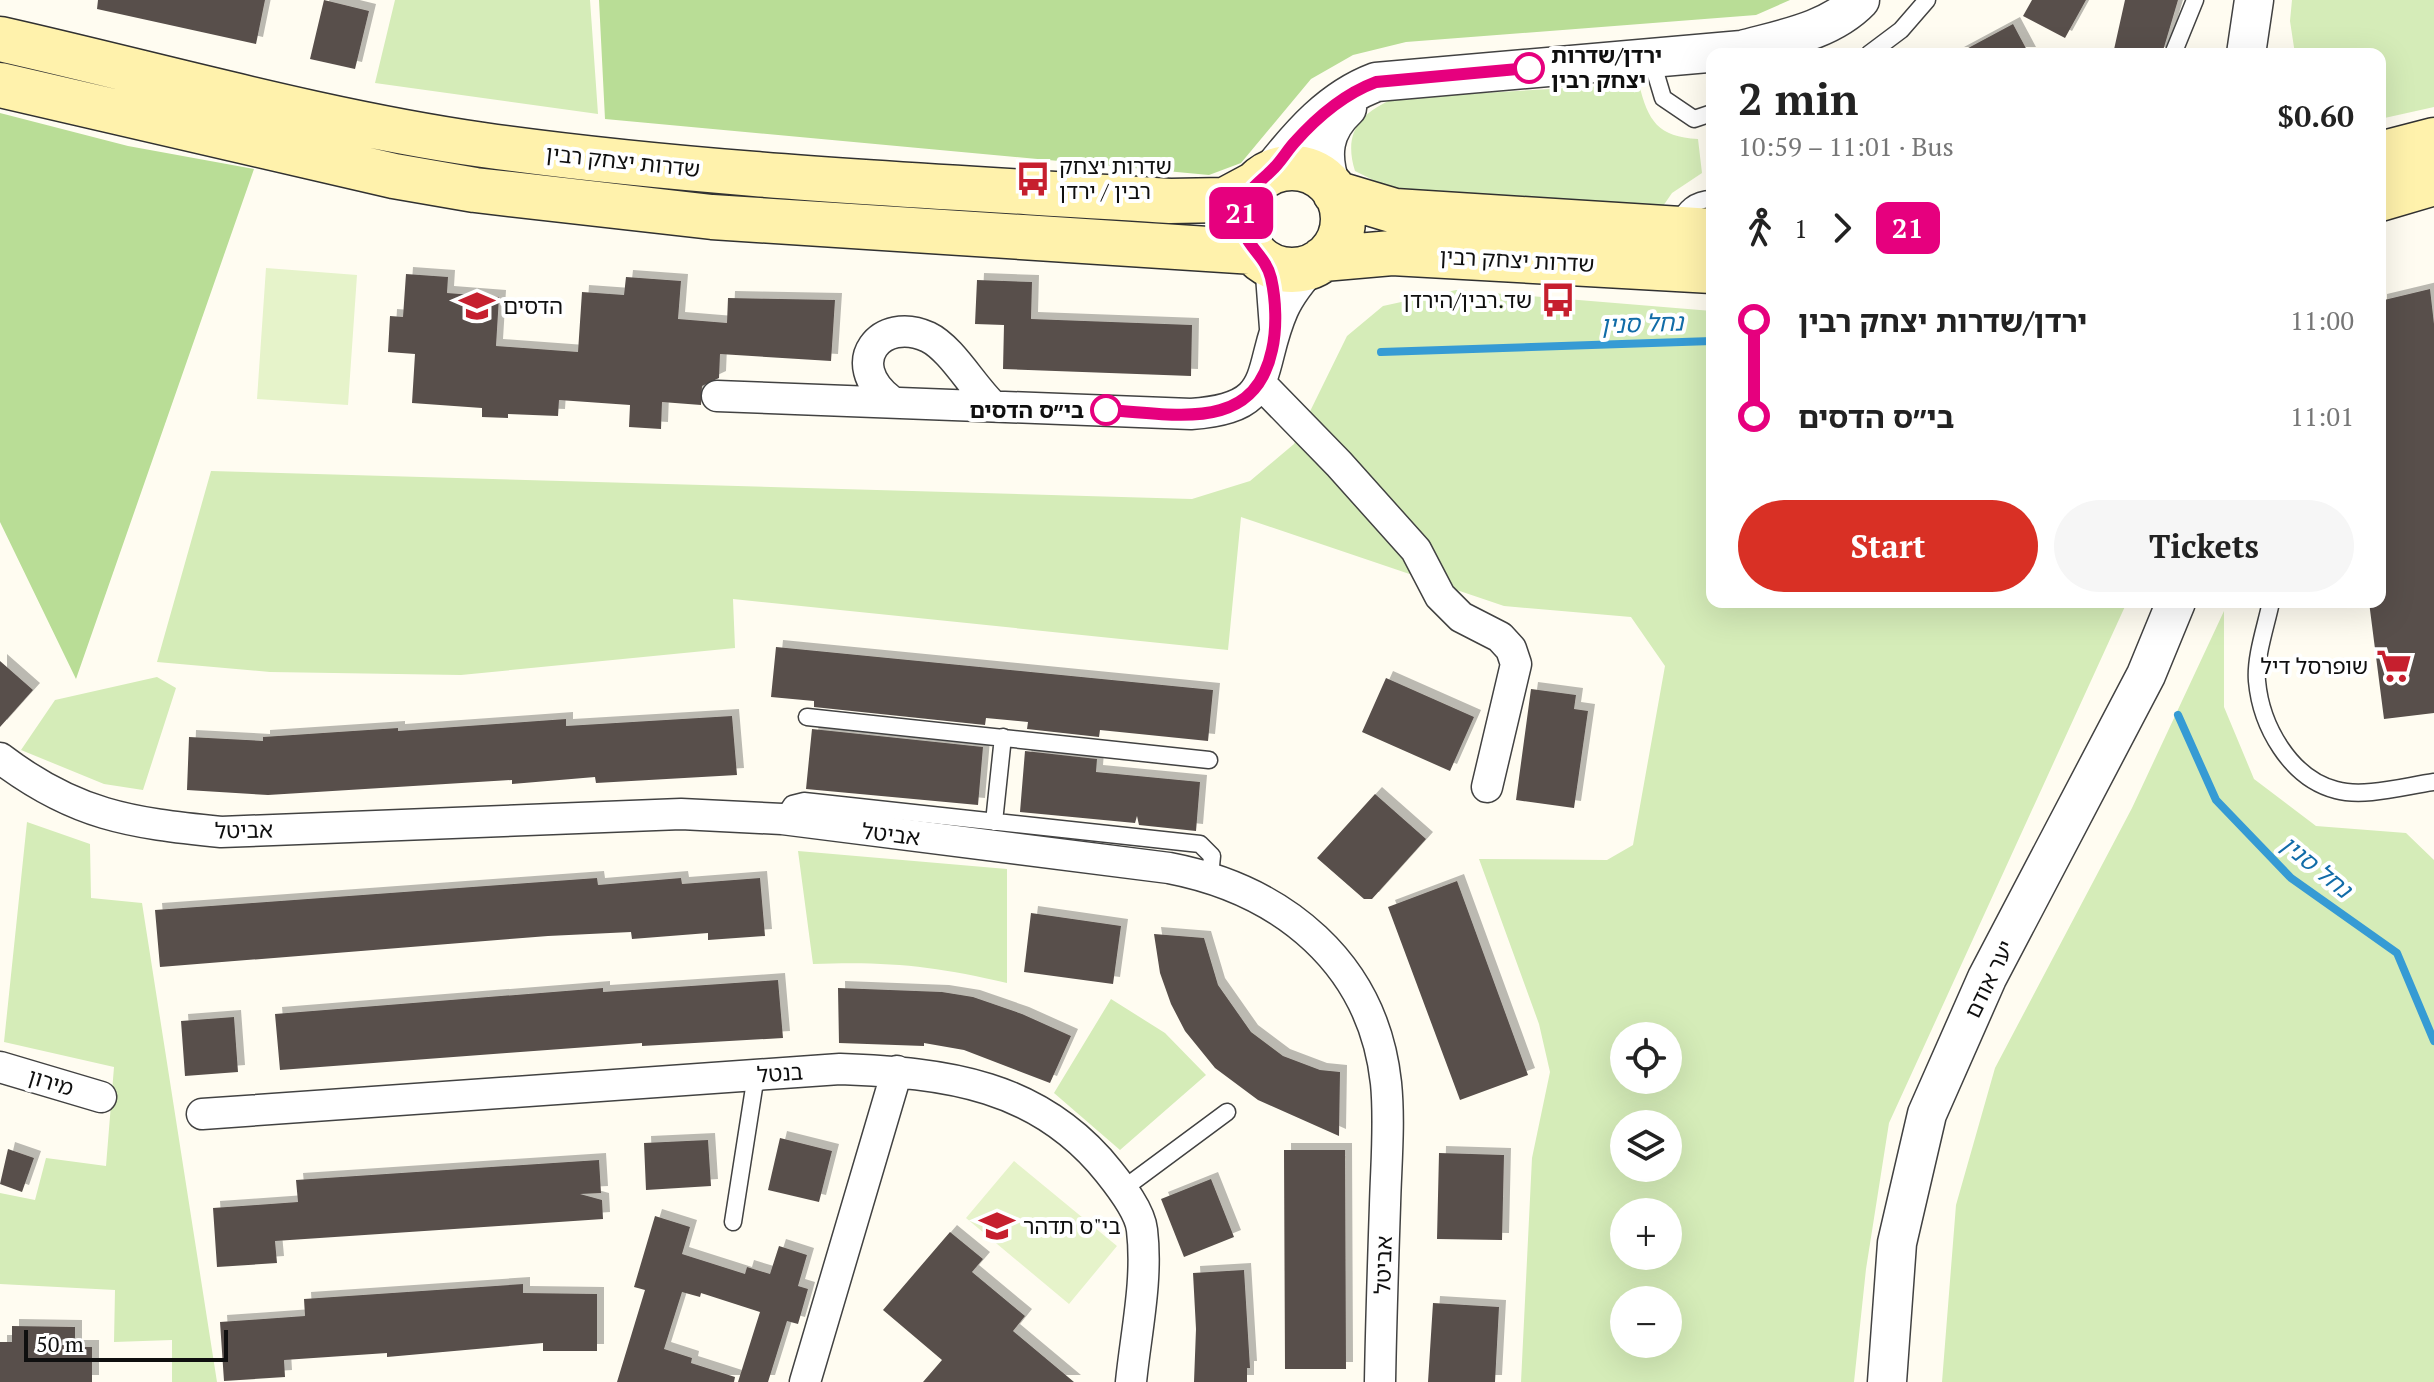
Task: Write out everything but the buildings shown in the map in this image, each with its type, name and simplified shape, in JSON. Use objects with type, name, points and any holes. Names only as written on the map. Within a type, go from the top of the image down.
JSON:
[{"type":"main road","name":"שדרות יצחק רבין","points":[[0,39],[402,132],[556,154],[716,171],[1170,201],[1225,200],[1262,179]]},
{"type":"main road","name":"שדרות יצחק רבין","points":[[0,85],[394,176],[475,190],[712,217],[1258,256]]},
{"type":"main road","points":[[2386,152],[2434,140]]},
{"type":"main road","points":[[1305,170],[1333,189],[1343,219],[1339,238],[1319,261],[1297,270],[1280,269],[1258,256],[1241,228],[1241,211],[1262,179],[1305,170]]},
{"type":"main road","points":[[2386,197],[2434,183]]},
{"type":"main road","name":"שדרות יצחק רבין","points":[[1333,189],[1395,211],[1693,230]]},
{"type":"main road","name":"שדרות יצחק רבין","points":[[1319,261],[1392,253],[1706,271]]},
{"type":"street","points":[[1749,48],[1799,34],[1846,14],[1860,0]]},
{"type":"street","points":[[2247,48],[2254,6]]},
{"type":"street","points":[[2254,6],[2257,48]]},
{"type":"street","points":[[1262,179],[1316,121],[1356,89],[1376,82],[1706,53]]},
{"type":"street","points":[[1333,189],[1324,151],[1329,132],[1336,119],[1376,82]]},
{"type":"street","points":[[1258,256],[1271,275],[1275,334]]},
{"type":"street","points":[[717,396],[890,400],[1191,414],[1218,412],[1242,403],[1261,384],[1283,309],[1300,280],[1319,261]]},
{"type":"street","points":[[890,400],[876,390],[866,375],[866,361],[877,344],[893,331],[913,331],[932,339],[949,353],[966,378],[992,405]]},
{"type":"street","points":[[1261,384],[1339,464],[1416,550],[1440,596],[1461,617],[1500,637],[1511,649],[1516,664],[1487,787]]},
{"type":"street","name":"יער אודם","points":[[1887,1382],[1897,1243],[1927,1114],[1987,978],[2146,675],[2174,608]]},
{"type":"street","name":"יער אודם","points":[[1907,1382],[1916,1241],[1944,1115],[2002,985],[2162,673],[2191,608]]},
{"type":"street","name":"אביטל","points":[[0,758],[48,791],[101,815],[152,826],[221,832],[681,814],[782,819],[1210,876],[1242,889],[1318,938],[1352,980],[1372,1026],[1386,1082],[1387,1121],[1380,1382]]},
{"type":"street","name":"מירון","points":[[0,1067],[101,1097]]},
{"type":"street","name":"בנטל","points":[[202,1114],[840,1069],[897,1071],[967,1082],[1010,1097],[1054,1121],[1095,1155],[1123,1189],[1142,1227],[1142,1286],[1131,1382]]},
{"type":"street","points":[[805,1382],[897,1071]]},
{"type":"lane","points":[[1877,48],[1901,30],[1927,0]]},
{"type":"lane","points":[[2175,48],[2195,0]]},
{"type":"lane","points":[[1651,58],[1663,98],[1694,119],[1706,115]]},
{"type":"lane","points":[[1693,230],[1685,209],[1706,199]]},
{"type":"lane","points":[[2270,608],[2257,678],[2262,710],[2292,763],[2314,782],[2338,791],[2434,782]]},
{"type":"lane","points":[[807,717],[1209,760]]},
{"type":"lane","points":[[994,822],[1003,737]]},
{"type":"lane","points":[[782,819],[792,804],[804,801],[1200,844],[1212,856],[1210,876]]},
{"type":"lane","points":[[733,1222],[756,1075]]},
{"type":"lane","points":[[1123,1189],[1227,1112]]},
{"type":"green space","points":[[395,0],[590,0],[598,114],[375,83]]},
{"type":"green space","points":[[599,0],[1790,0],[1756,15],[1406,42],[1353,55],[1311,79],[1241,163],[1209,175],[605,119]]},
{"type":"green space","points":[[2292,0],[2434,0],[2434,107],[2386,118],[2386,48],[2294,48],[2290,21]]},
{"type":"green space","points":[[1639,84],[1646,108],[1657,125],[1673,135],[1698,139],[1702,173],[1672,193],[1661,209],[1389,188],[1355,171],[1351,145],[1357,126],[1372,110],[1395,98]]},
{"type":"green space","points":[[0,113],[128,146],[254,169],[76,679],[0,522]]},
{"type":"green space","points":[[266,268],[357,275],[348,405],[257,399]]},
{"type":"green space","points":[[1456,290],[1706,311],[1706,608],[2124,608],[1889,1123],[1866,1269],[1854,1382],[1521,1382],[1532,1158],[1550,1072],[1539,1024],[1479,859],[1607,860],[1633,845],[1665,666],[1631,617],[1504,606],[1241,517],[1228,650],[733,599],[735,648],[461,675],[270,672],[157,662],[211,471],[1192,499],[1250,481],[1294,444],[1347,336],[1383,306]]},
{"type":"green space","points":[[2224,611],[2224,707],[2254,779],[2316,826],[2406,833],[2434,860],[2434,1382],[1942,1382],[1956,1205],[1995,1068],[2132,808]]},
{"type":"green space","points":[[157,677],[176,688],[143,790],[104,784],[21,750],[55,700]]},
{"type":"green space","points":[[27,822],[90,844],[91,898],[142,903],[217,1382],[172,1382],[172,1340],[114,1342],[115,1290],[0,1284],[0,1193],[35,1200],[46,1158],[106,1166],[114,1067],[4,1042]]},
{"type":"green space","points":[[798,851],[1007,869],[1007,983],[911,966],[813,964]]},
{"type":"green space","points":[[1111,999],[1165,1033],[1206,1075],[1120,1150],[1054,1093]]},
{"type":"green space","points":[[1014,1161],[1117,1246],[1069,1304],[966,1218]]},
{"type":"waterway","name":"נחל סנין","points":[[1381,352],[1706,341]]},
{"type":"waterway","name":"נחל סנין","points":[[2178,715],[2216,800],[2291,878],[2397,953],[2434,1041]]},
{"type":"bus line","name":"21","points":[[1106,410],[1191,414],[1218,412],[1242,403],[1261,384],[1275,334],[1273,296],[1271,275],[1248,245],[1241,228],[1245,196],[1256,182],[1271,172],[1295,142],[1336,104],[1356,89],[1376,82],[1529,68]]},
{"type":"place","name":"ירדן/שדרות יצחק רבין","points":[[1529,68]]},
{"type":"place","name":"שדרות יצחק רבין / ירדן","points":[[1033,179]]},
{"type":"place","name":"שד.רבין/הירדן","points":[[1558,300]]},
{"type":"place","name":"הדסים","points":[[477,306]]},
{"type":"place","name":"בי״ס הדסים","points":[[1106,410]]},
{"type":"place","name":"שופרסל דיל","points":[[2394,666]]},
{"type":"place","name":"בי\"ס תדהר","points":[[997,1226]]}]
